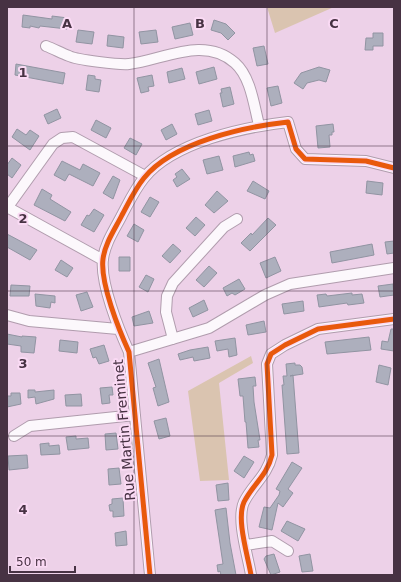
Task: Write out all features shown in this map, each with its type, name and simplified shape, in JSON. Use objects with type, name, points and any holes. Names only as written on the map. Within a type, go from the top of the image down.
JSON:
[{"type":"street","points":[[46,46],[70,57],[128,64],[194,50],[208,50],[221,54],[236,63],[246,80],[259,125]]},
{"type":"street","name":"Rue Martin Freminet","points":[[150,575],[129,352],[118,329],[104,280],[103,260],[107,244],[134,193],[145,176],[172,155],[193,144],[259,125],[288,122],[296,149],[305,159],[366,160],[394,168]]},
{"type":"street","points":[[103,260],[7,208],[53,144],[62,138],[74,137],[145,176]]},
{"type":"street","points":[[173,339],[166,312],[167,296],[173,283],[224,227],[237,219]]},
{"type":"street","points":[[129,352],[209,328],[265,295],[290,284],[394,268]]},
{"type":"street","points":[[7,315],[29,321],[118,329]]},
{"type":"street","points":[[251,575],[240,514],[244,502],[269,467],[272,455],[267,364],[271,354],[285,345],[318,329],[394,319]]},
{"type":"street","points":[[14,436],[30,426],[135,416]]},
{"type":"street","points":[[246,545],[272,541],[288,551]]},
{"type":"shaded area","points":[[267,7],[334,7],[275,33]]},
{"type":"shaded area","points":[[251,356],[253,363],[219,383],[229,480],[200,481],[188,391]]},
{"type":"building","points":[[23,15],[52,19],[52,16],[68,18],[67,29],[40,26],[39,28],[30,26],[30,28],[22,27]]},
{"type":"building","points":[[214,20],[226,24],[235,33],[228,40],[221,33],[211,30]]},
{"type":"building","points":[[190,23],[193,35],[175,39],[172,27]]},
{"type":"building","points":[[78,30],[94,32],[92,44],[76,42]]},
{"type":"building","points":[[156,30],[158,42],[141,44],[139,32]]},
{"type":"building","points":[[373,33],[383,33],[383,46],[373,46],[373,50],[365,50],[366,38],[373,38]]},
{"type":"building","points":[[108,35],[124,37],[123,48],[107,46]]},
{"type":"building","points":[[264,46],[268,64],[257,66],[253,48]]},
{"type":"building","points":[[16,64],[65,73],[63,84],[15,75]]},
{"type":"building","points":[[214,67],[217,79],[199,84],[196,72]]},
{"type":"building","points":[[319,67],[330,70],[326,82],[319,80],[307,83],[303,89],[294,83],[301,73]]},
{"type":"building","points":[[182,68],[185,79],[169,83],[167,72]]},
{"type":"building","points":[[88,75],[95,76],[95,79],[101,80],[99,92],[86,90]]},
{"type":"building","points":[[152,75],[154,86],[148,87],[149,91],[141,93],[137,78]]},
{"type":"building","points":[[278,86],[282,103],[271,106],[267,88]]},
{"type":"building","points":[[230,87],[234,104],[223,107],[220,93],[222,93],[221,89]]},
{"type":"building","points":[[57,109],[61,118],[48,124],[44,115]]},
{"type":"building","points":[[209,110],[212,121],[198,125],[195,114]]},
{"type":"building","points":[[96,120],[111,128],[106,138],[91,130]]},
{"type":"building","points":[[172,124],[177,134],[166,140],[161,130]]},
{"type":"building","points":[[333,124],[334,132],[332,132],[332,135],[329,135],[330,147],[318,148],[316,126]]},
{"type":"building","points":[[17,129],[26,135],[30,130],[39,136],[30,150],[12,137]]},
{"type":"building","points":[[130,138],[142,144],[136,155],[124,148]]},
{"type":"building","points":[[249,152],[250,155],[253,154],[255,161],[235,167],[233,156]]},
{"type":"building","points":[[219,156],[223,170],[207,174],[203,160]]},
{"type":"building","points":[[12,158],[21,165],[12,178],[7,174],[7,165]]},
{"type":"building","points":[[62,161],[80,170],[83,164],[100,173],[93,186],[69,174],[65,181],[54,175]]},
{"type":"building","points":[[182,169],[190,179],[177,187],[173,180],[177,177],[175,174]]},
{"type":"building","points":[[113,176],[120,180],[113,199],[103,193]]},
{"type":"building","points":[[253,181],[269,191],[265,199],[247,191]]},
{"type":"building","points":[[367,181],[383,183],[382,195],[366,193]]},
{"type":"building","points":[[42,189],[52,195],[50,199],[71,212],[65,221],[34,205]]},
{"type":"building","points":[[217,191],[228,201],[214,213],[205,205]]},
{"type":"building","points":[[150,197],[159,202],[150,217],[141,212]]},
{"type":"building","points":[[94,209],[104,215],[94,232],[81,225],[87,215],[89,216]]},
{"type":"building","points":[[196,217],[205,225],[195,236],[186,228]]},
{"type":"building","points":[[268,218],[276,225],[250,251],[241,243],[251,233],[252,235]]},
{"type":"building","points":[[134,224],[144,230],[138,242],[127,236]]},
{"type":"building","points":[[7,234],[37,250],[30,260],[7,247]]},
{"type":"building","points":[[394,241],[394,253],[387,254],[385,242]]},
{"type":"building","points":[[173,244],[181,251],[170,263],[162,256]]},
{"type":"building","points":[[372,244],[374,255],[332,263],[330,252]]},
{"type":"building","points":[[119,257],[130,257],[130,271],[119,271]]},
{"type":"building","points":[[275,257],[281,271],[266,278],[260,263]]},
{"type":"building","points":[[61,260],[73,268],[67,277],[55,270]]},
{"type":"building","points":[[209,266],[217,273],[204,287],[196,280]]},
{"type":"building","points":[[146,275],[154,279],[148,292],[139,287]]},
{"type":"building","points":[[239,279],[245,289],[235,295],[232,293],[227,296],[223,288]]},
{"type":"building","points":[[393,284],[394,295],[380,297],[378,286]]},
{"type":"building","points":[[11,285],[30,286],[29,296],[10,296]]},
{"type":"building","points":[[87,292],[93,307],[81,311],[76,295]]},
{"type":"building","points":[[352,293],[352,295],[362,294],[364,303],[348,305],[347,303],[319,307],[317,295],[326,294],[327,296]]},
{"type":"building","points":[[35,294],[55,296],[55,303],[51,302],[50,308],[36,306]]},
{"type":"building","points":[[204,300],[208,310],[193,317],[189,308]]},
{"type":"building","points":[[303,301],[304,311],[284,314],[282,304]]},
{"type":"building","points":[[149,311],[153,323],[134,326],[132,317]]},
{"type":"building","points":[[264,321],[266,332],[248,335],[246,325]]},
{"type":"building","points":[[391,329],[394,329],[394,351],[381,349],[382,341],[388,342]]},
{"type":"building","points":[[7,334],[22,337],[36,337],[34,353],[21,352],[21,346],[7,344]]},
{"type":"building","points":[[369,337],[371,350],[327,354],[325,342]]},
{"type":"building","points":[[235,338],[237,355],[229,357],[228,349],[217,351],[215,341]]},
{"type":"building","points":[[60,340],[78,342],[77,353],[59,351]]},
{"type":"building","points":[[104,345],[109,361],[99,364],[96,357],[93,358],[90,349]]},
{"type":"building","points":[[208,347],[210,358],[194,361],[193,357],[180,360],[178,354]]},
{"type":"building","points":[[159,359],[169,402],[158,406],[153,388],[156,387],[148,363]]},
{"type":"building","points":[[295,363],[295,365],[300,365],[302,367],[303,374],[293,376],[299,453],[287,454],[282,385],[284,385],[283,376],[287,376],[286,364]]},
{"type":"building","points":[[379,365],[391,368],[388,385],[376,382]]},
{"type":"building","points":[[255,377],[256,386],[253,386],[254,402],[260,440],[258,440],[259,447],[248,448],[243,396],[240,396],[238,379]]},
{"type":"building","points":[[112,387],[113,395],[109,395],[110,403],[102,404],[100,388]]},
{"type":"building","points":[[28,390],[35,390],[35,392],[54,390],[54,399],[36,404],[35,397],[28,398]]},
{"type":"building","points":[[11,393],[20,393],[21,404],[7,407],[7,396],[11,396]]},
{"type":"building","points":[[81,394],[82,406],[66,406],[65,395]]},
{"type":"building","points":[[166,418],[170,436],[159,439],[154,421]]},
{"type":"building","points":[[116,433],[118,449],[106,450],[105,434]]},
{"type":"building","points":[[76,436],[76,439],[88,438],[89,448],[68,450],[66,437]]},
{"type":"building","points":[[49,443],[49,446],[59,445],[60,454],[41,455],[40,444]]},
{"type":"building","points":[[27,455],[28,468],[9,470],[8,456]]},
{"type":"building","points":[[244,456],[254,462],[244,478],[234,471]]},
{"type":"building","points":[[292,462],[302,468],[288,489],[293,493],[283,507],[278,503],[272,530],[259,527],[264,507],[270,508],[279,495],[280,491],[276,489]]},
{"type":"building","points":[[119,468],[121,484],[109,485],[108,469]]},
{"type":"building","points":[[228,483],[229,500],[218,501],[216,485]]},
{"type":"building","points":[[123,498],[124,516],[113,517],[113,511],[110,511],[109,505],[112,504],[112,499]]},
{"type":"building","points":[[226,508],[230,543],[236,575],[221,575],[220,571],[218,572],[217,565],[223,564],[215,510]]},
{"type":"building","points":[[287,521],[305,529],[298,541],[281,531]]},
{"type":"building","points":[[126,531],[127,545],[116,546],[115,533]]},
{"type":"building","points":[[274,554],[280,572],[271,575],[264,559],[266,556]]},
{"type":"building","points":[[310,554],[313,571],[302,572],[299,556]]},
{"type":"cycle path","points":[[150,575],[129,352],[111,306],[104,281],[103,269],[104,253],[108,242],[135,191],[144,178],[157,165],[191,146],[210,138],[231,132],[288,122],[296,149],[305,159],[366,161],[394,168]]},
{"type":"cycle path","points":[[251,575],[243,538],[241,518],[244,502],[267,469],[272,455],[267,364],[271,354],[285,345],[318,329],[394,319]]}]
